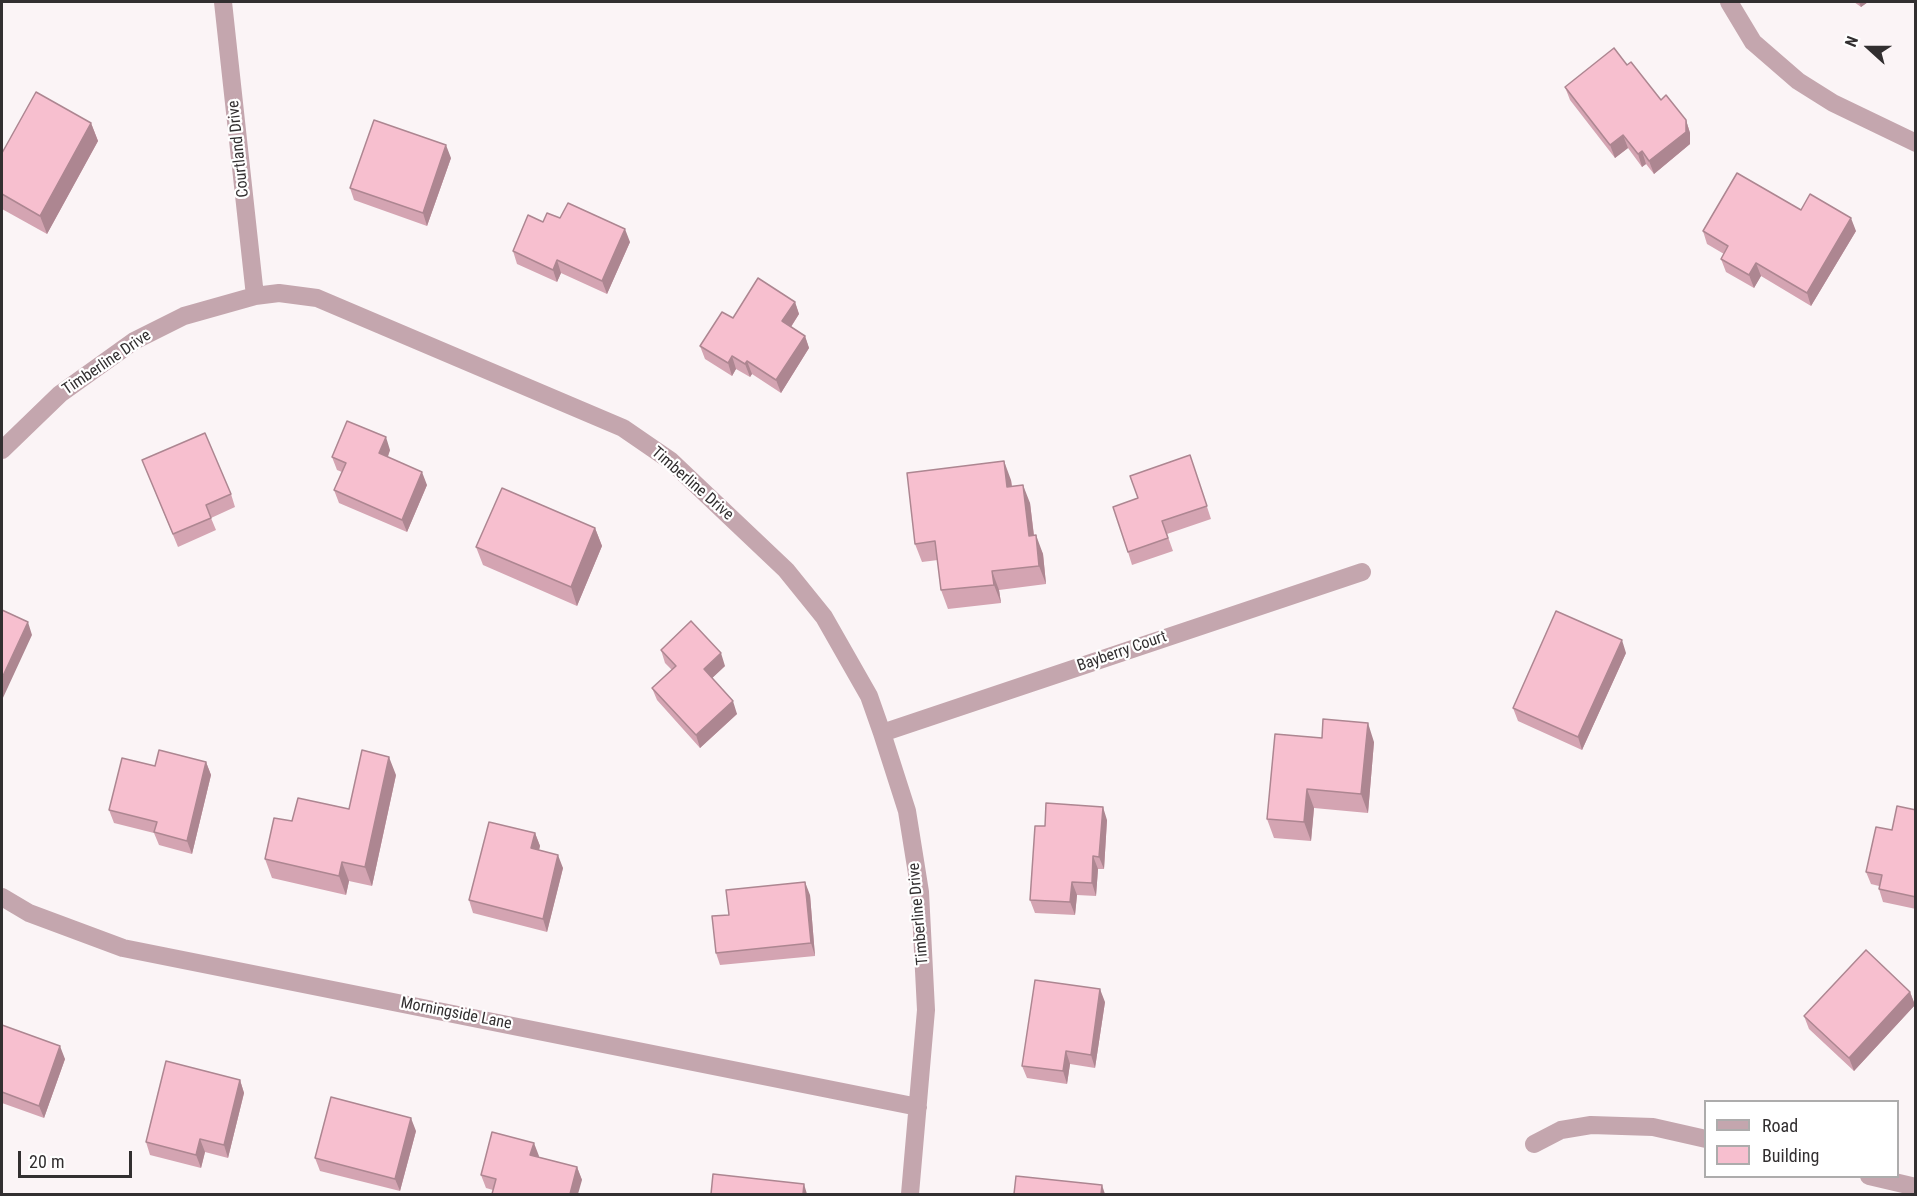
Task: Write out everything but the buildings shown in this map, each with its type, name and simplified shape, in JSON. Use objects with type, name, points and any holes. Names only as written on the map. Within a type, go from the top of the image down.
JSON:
[{"type":"street","name":"Courtland Drive","points":[[224,2],[255,296]]},
{"type":"street","points":[[1729,2],[1753,42],[1798,81],[1833,103],[1916,143]]},
{"type":"street","name":"Timberline Drive","points":[[2,450],[60,394],[134,341],[184,316],[255,296],[279,293],[317,298],[623,428],[671,461],[786,570],[824,617],[869,696],[882,733],[907,811],[920,892],[926,1010],[910,1194]]},
{"type":"street","name":"Bayberry Court","points":[[882,733],[1362,572]]},
{"type":"street","name":"Morningside Lane","points":[[2,897],[29,914],[123,948],[918,1107]]},
{"type":"street","points":[[1534,1144],[1561,1130],[1591,1125],[1653,1127],[1704,1139]]},
{"type":"street","points":[[1878,1178],[1916,1187]]}]
